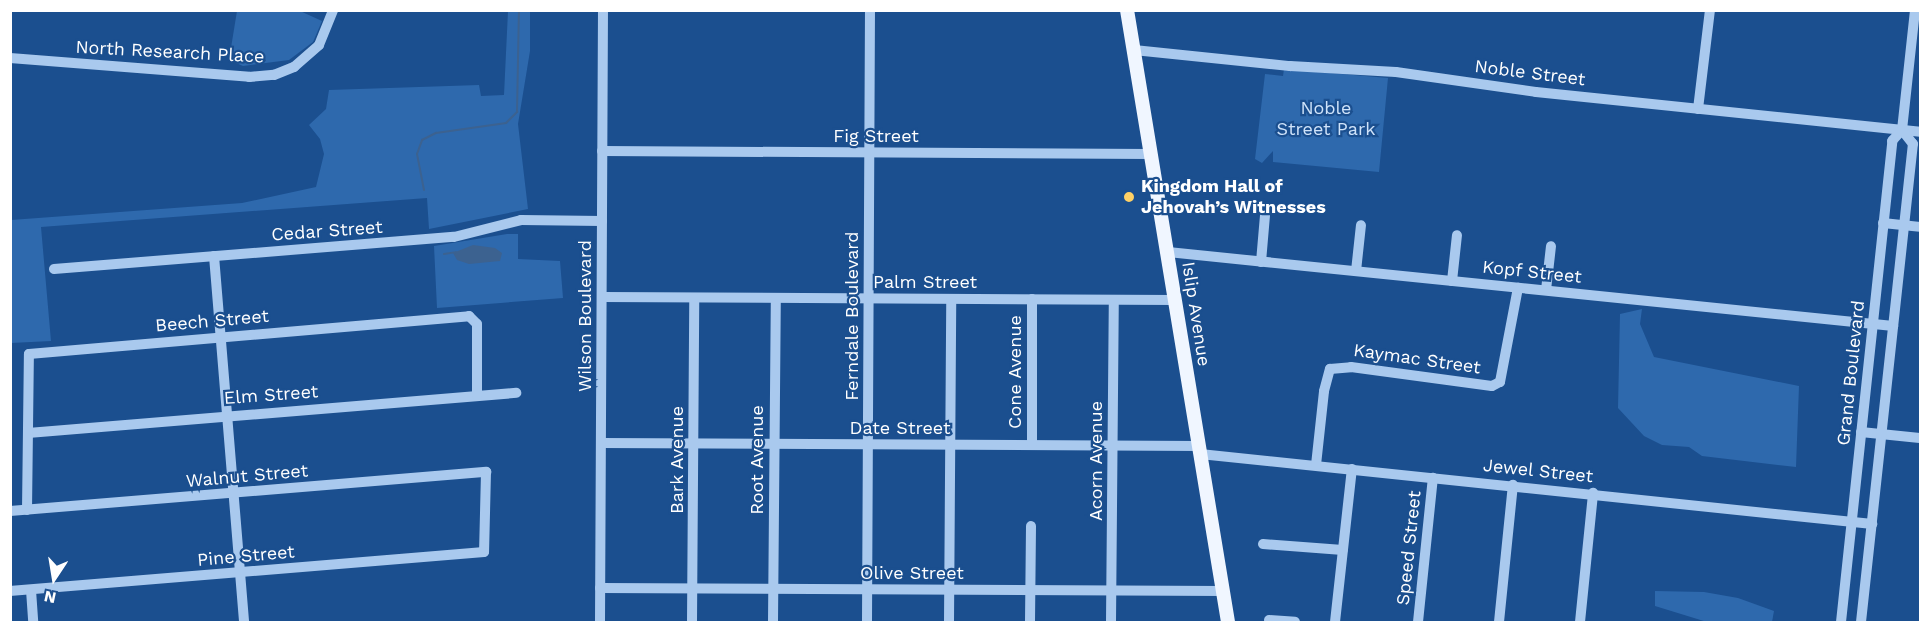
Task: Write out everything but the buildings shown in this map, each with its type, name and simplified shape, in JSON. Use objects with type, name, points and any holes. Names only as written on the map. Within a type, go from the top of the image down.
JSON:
[{"type":"main road","name":"Islip Avenue","points":[[1127,10],[1228,622]]},
{"type":"street","name":"North Research Place","points":[[10,58],[249,77],[274,75],[294,67],[319,45],[333,10]]},
{"type":"street","name":"Wilson Boulevard","points":[[600,622],[603,10]]},
{"type":"street","name":"Ferndale Boulevard","points":[[867,622],[870,10]]},
{"type":"street","points":[[1698,109],[1710,10]]},
{"type":"street","name":"Grand Boulevard","points":[[1841,622],[1892,141],[1902,130],[1915,10]]},
{"type":"street","name":"Noble Street","points":[[1134,50],[1290,66],[1396,72],[1698,109],[1920,132]]},
{"type":"street","name":"Grand Boulevard","points":[[1861,622],[1912,144],[1902,130]]},
{"type":"street","name":"Fig Street","points":[[602,151],[1150,154]]},
{"type":"street","points":[[1261,262],[1265,215]]},
{"type":"street","name":"Cedar Street","points":[[54,269],[454,237],[520,220],[602,220]]},
{"type":"street","points":[[1883,223],[1920,227]]},
{"type":"street","points":[[1356,271],[1361,225]]},
{"type":"street","points":[[1452,281],[1457,235]]},
{"type":"street","points":[[1546,290],[1551,246]]},
{"type":"street","name":"Kopf Street","points":[[1168,252],[1893,326]]},
{"type":"street","points":[[214,256],[244,622]]},
{"type":"street","name":"Kaymac Street","points":[[1316,465],[1325,384],[1330,369],[1362,368],[1492,386],[1500,382],[1518,288]]},
{"type":"street","name":"Palm Street","points":[[602,297],[1175,300]]},
{"type":"street","name":"Bark Avenue","points":[[692,622],[694,298]]},
{"type":"street","name":"Root Avenue","points":[[773,622],[776,298]]},
{"type":"street","points":[[949,622],[951,299]]},
{"type":"street","name":"Cone Avenue","points":[[1032,299],[1032,445]]},
{"type":"street","name":"Acorn Avenue","points":[[1111,622],[1114,300]]},
{"type":"street","name":"Beech Street","points":[[27,510],[29,354],[469,316],[477,324],[477,396]]},
{"type":"street","name":"Elm Street","points":[[28,433],[516,393]]},
{"type":"street","points":[[1861,432],[1920,438]]},
{"type":"street","name":"Date Street","points":[[600,444],[1032,445],[1200,450]]},
{"type":"street","name":"Jewel Street","points":[[1200,450],[1432,478],[1593,493],[1872,524]]},
{"type":"street","points":[[1335,622],[1352,469]]},
{"type":"street","name":"Walnut Street","points":[[10,511],[486,472],[484,552]]},
{"type":"street","name":"Speed Street","points":[[1418,622],[1432,478]]},
{"type":"street","points":[[1499,622],[1513,485]]},
{"type":"street","points":[[1580,622],[1593,493]]},
{"type":"street","points":[[1030,622],[1031,526]]},
{"type":"street","points":[[1263,544],[1343,550]]},
{"type":"street","name":"Pine Street","points":[[10,591],[484,552]]},
{"type":"street","name":"Olive Street","points":[[600,588],[1224,591]]},
{"type":"street","points":[[31,590],[33,622]]},
{"type":"street","points":[[1269,620],[1295,622]]},
{"type":"green space","points":[[237,11],[300,11],[322,21],[313,42],[289,60],[243,66],[229,60]]},
{"type":"green space","points":[[508,11],[530,11],[530,51],[518,124],[528,209],[429,229],[427,198],[41,227],[51,341],[11,343],[11,220],[242,203],[316,187],[324,154],[320,139],[309,125],[326,109],[329,90],[479,85],[481,96],[504,95]]},
{"type":"green space","name":"Noble Street Park","points":[[1284,69],[1388,78],[1379,172],[1273,162],[1273,151],[1262,163],[1255,159],[1265,74],[1283,76]]},
{"type":"green space","points":[[518,234],[518,259],[560,261],[563,298],[437,308],[434,246]]},
{"type":"green space","points":[[1642,309],[1640,324],[1654,357],[1799,386],[1796,467],[1702,456],[1689,447],[1662,445],[1644,436],[1618,408],[1620,314]]},
{"type":"green space","points":[[1655,591],[1704,592],[1738,598],[1774,611],[1772,622],[1707,622],[1655,606]]},
{"type":"shaded area","points":[[473,245],[495,248],[502,253],[500,261],[469,264],[457,260],[453,253]]},
{"type":"waterway","points":[[424,190],[417,154],[422,140],[436,133],[506,123],[517,112],[519,10]]},
{"type":"waterway","points":[[444,254],[456,252]]},
{"type":"place","name":"Kingdom Hall of Jehovah’s Witnesses","points":[[1129,197]]}]
